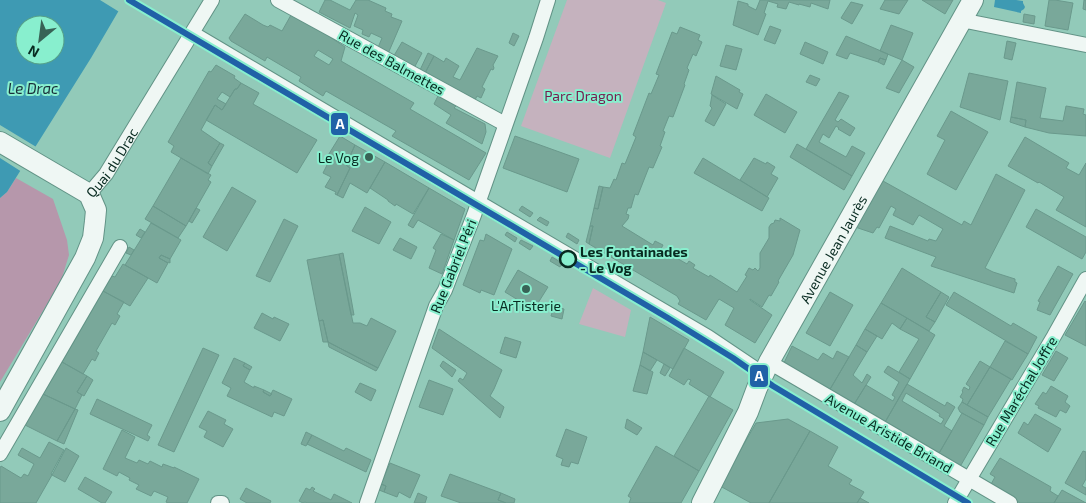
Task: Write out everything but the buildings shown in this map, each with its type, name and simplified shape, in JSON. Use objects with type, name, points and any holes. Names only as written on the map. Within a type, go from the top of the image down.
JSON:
[{"type":"street","name":"Quai du Drac","points":[[0,411],[85,258],[93,238],[96,210],[89,194],[106,174],[212,0]]},
{"type":"street","name":"Rue des Balmettes","points":[[278,0],[505,124]]},
{"type":"street","name":"Rue Gabriel Péri","points":[[367,503],[436,306],[445,290],[478,202],[548,0]]},
{"type":"street","name":"Avenue Jean Jaurès","points":[[702,503],[748,412],[766,368],[973,0]]},
{"type":"street","points":[[961,20],[1086,45]]},
{"type":"street","name":"Avenue Aristide Briand","points":[[192,33],[708,337],[1010,503]]},
{"type":"street","points":[[0,142],[89,194]]},
{"type":"street","points":[[0,454],[120,246]]},
{"type":"street","name":"Rue Maréchal Joffre","points":[[955,503],[1054,336],[1086,278]]},
{"type":"green space","name":"Parc Dragon","points":[[567,0],[658,0],[666,3],[610,158],[521,126]]},
{"type":"green space","points":[[593,288],[631,310],[625,337],[579,324]]},
{"type":"shaded area","points":[[16,178],[53,199],[67,240],[69,255],[61,281],[0,382],[0,198],[7,192]]},
{"type":"water","name":"Le Drac","points":[[0,0],[125,0],[91,58],[7,192],[0,198]]},
{"type":"water","points":[[995,0],[1023,1],[1025,7],[1021,13],[994,7]]},
{"type":"pier","points":[[100,0],[128,0],[121,13]]},
{"type":"pier","points":[[0,125],[38,148],[22,172],[0,158]]},
{"type":"transit line","name":"A","points":[[129,0],[668,318],[733,358],[773,386],[968,503]]},
{"type":"place","name":"Le Vog","points":[[369,157]]},
{"type":"place","name":"Les Fontainades - Le Vog","points":[[568,259]]},
{"type":"place","name":"L'ArTisterie","points":[[526,289]]}]
